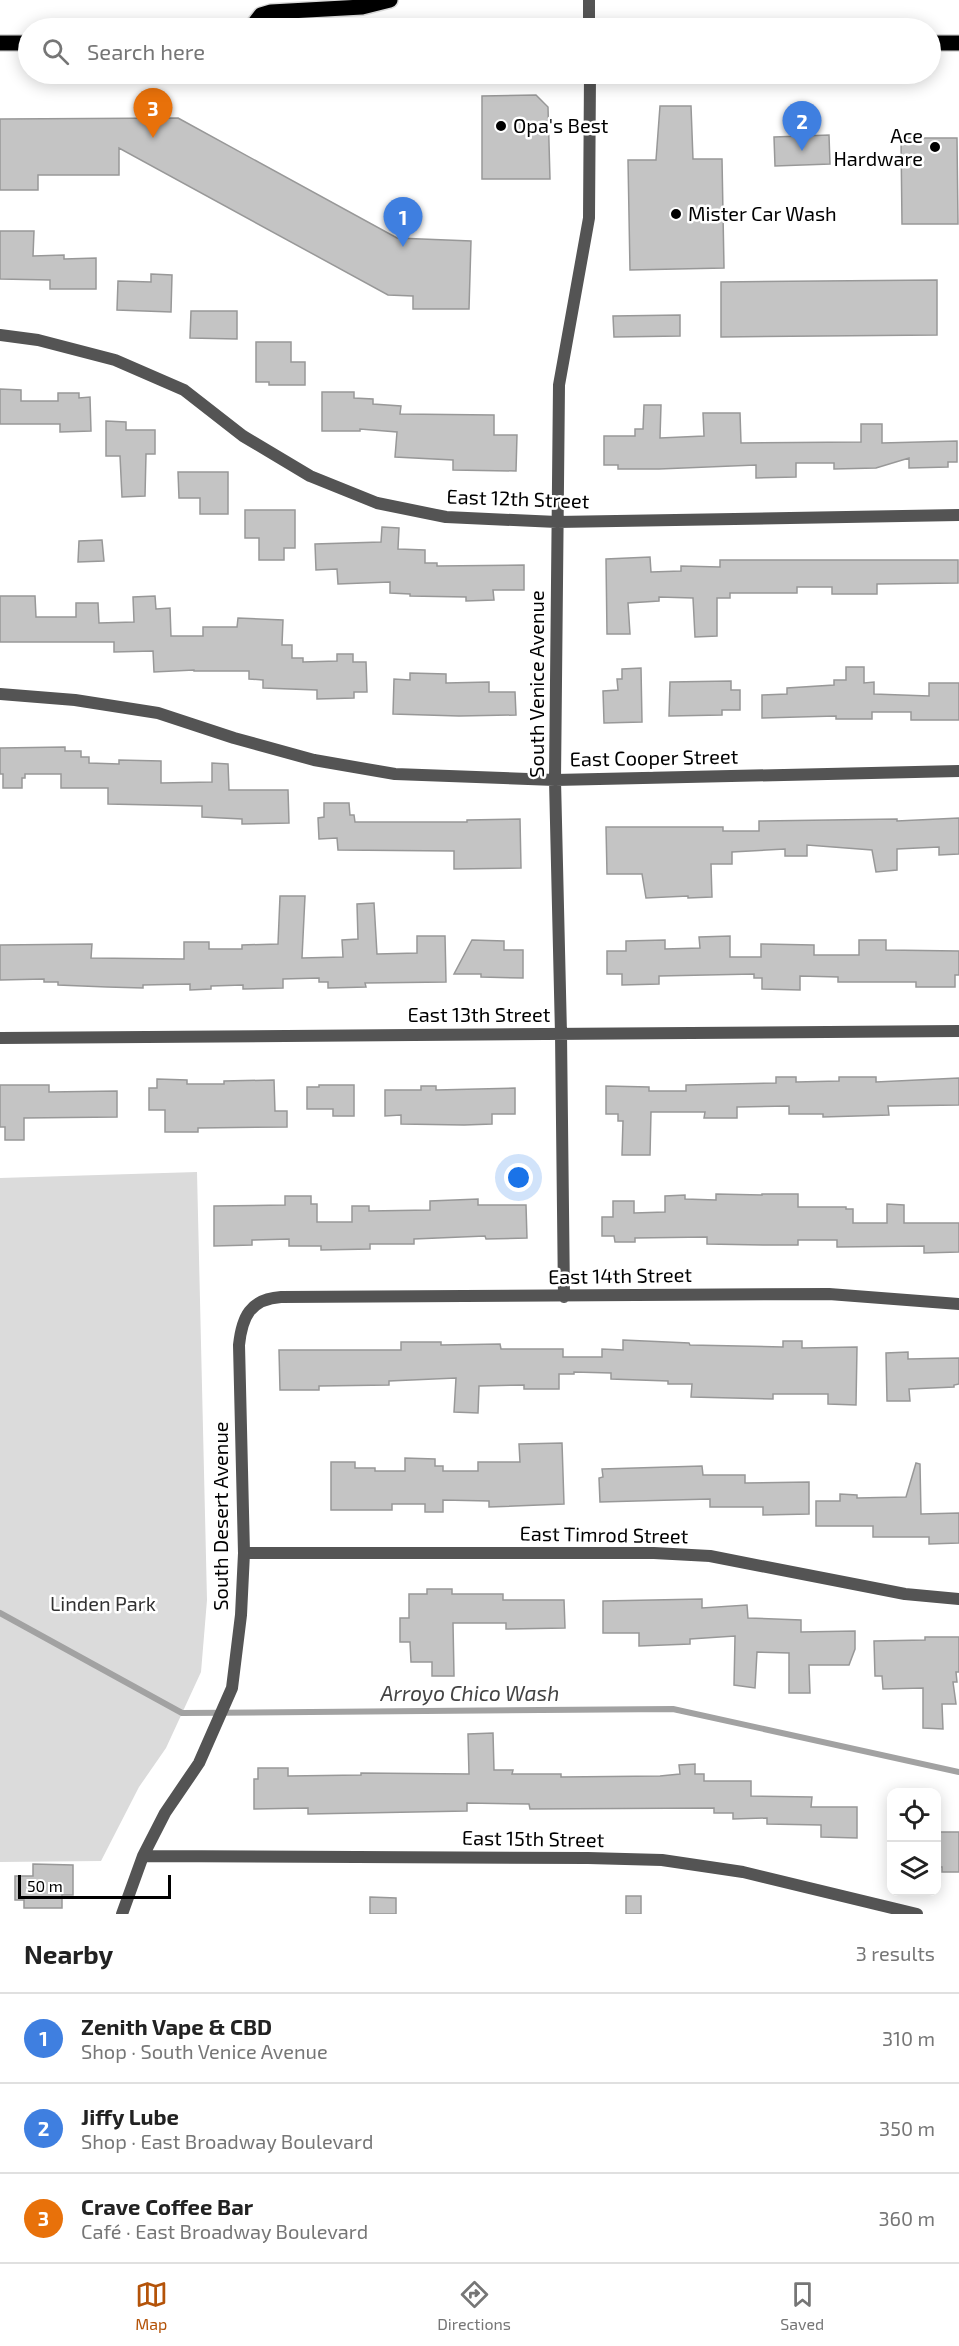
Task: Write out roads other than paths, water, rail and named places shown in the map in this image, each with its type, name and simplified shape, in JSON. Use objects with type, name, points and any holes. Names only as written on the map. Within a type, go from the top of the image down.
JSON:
[{"type":"main road","points":[[259,18],[271,12],[362,8],[390,0]]},
{"type":"main road","points":[[0,43],[18,43]]},
{"type":"main road","points":[[941,43],[959,43]]},
{"type":"street","points":[[589,0],[589,18]]},
{"type":"street","name":"South Venice Avenue","points":[[564,1297],[555,780],[559,385],[589,218],[590,84]]},
{"type":"street","name":"East 12th Street","points":[[0,335],[38,340],[116,360],[184,390],[243,436],[310,476],[376,503],[446,517],[557,522],[959,515]]},
{"type":"street","name":"East Cooper Street","points":[[0,694],[75,700],[158,713],[234,738],[314,760],[395,774],[555,780],[959,771]]},
{"type":"street","name":"East 13th Street","points":[[0,1038],[959,1031]]},
{"type":"street","name":"East 14th Street","points":[[281,1297],[829,1294],[959,1304]]},
{"type":"street","name":"South Desert Avenue","points":[[122,1914],[143,1856],[165,1813],[199,1763],[232,1688],[241,1615],[244,1553],[238,1345],[241,1322],[254,1307],[268,1298],[281,1297]]},
{"type":"street","name":"East Timrod Street","points":[[244,1553],[654,1553],[710,1556],[905,1594],[959,1599]]},
{"type":"street","name":"East 15th Street","points":[[143,1856],[662,1860],[743,1872],[917,1914]]},
{"type":"waterway","name":"Arroyo Chico Wash","points":[[0,1613],[182,1713],[673,1709],[959,1772]]},
{"type":"place","name":"Opa's Best","points":[[501,126]]},
{"type":"place","name":"Crave Coffee Bar","points":[[153,138]]},
{"type":"place","name":"Ace Hardware","points":[[935,147]]},
{"type":"place","name":"Jiffy Lube","points":[[802,151]]},
{"type":"place","name":"Mister Car Wash","points":[[676,214]]},
{"type":"place","name":"Zenith Vape & CBD","points":[[403,247]]},
{"type":"park label","name":"Linden Park","points":[[103,1604]]}]
